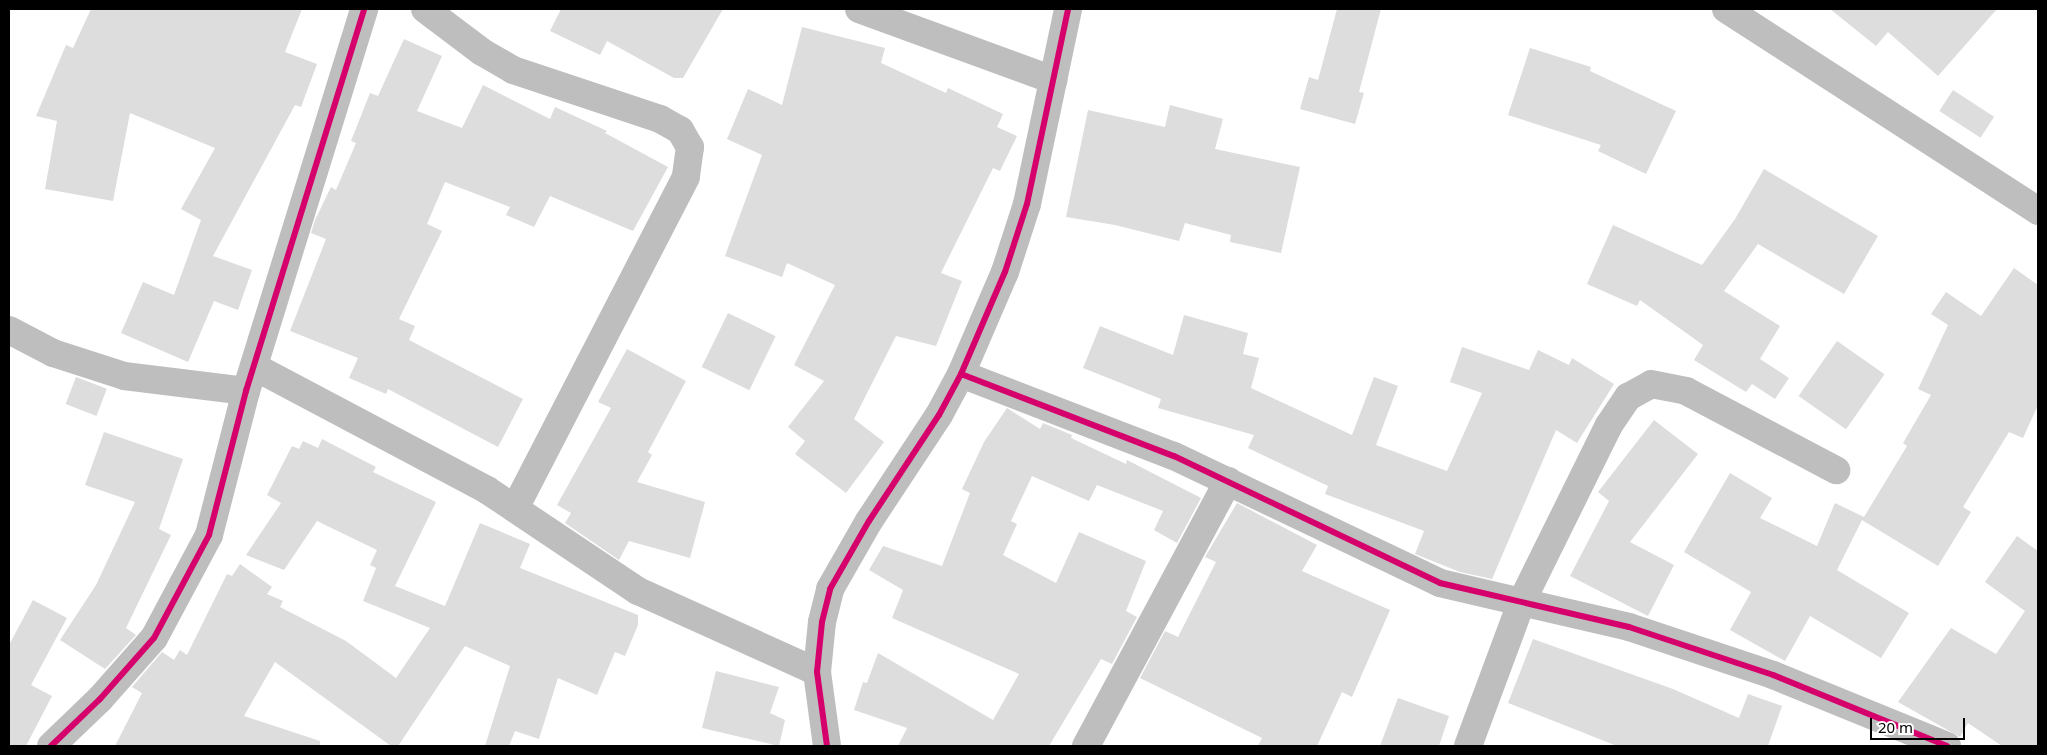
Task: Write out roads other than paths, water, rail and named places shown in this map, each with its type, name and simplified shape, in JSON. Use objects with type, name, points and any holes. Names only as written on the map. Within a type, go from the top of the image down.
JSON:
[{"type":"street","points":[[51,746],[100,699],[158,629],[209,535],[250,379],[364,9]]},
{"type":"street","points":[[425,9],[482,52],[513,70],[660,119],[680,130],[690,146],[686,177],[515,509]]},
{"type":"street","points":[[860,9],[1053,80]]},
{"type":"street","points":[[827,746],[817,672],[822,622],[830,589],[961,374],[1004,272],[1027,204],[1068,9]]},
{"type":"street","points":[[1726,9],[2038,211]]},
{"type":"street","points":[[9,330],[53,353],[124,376],[250,379],[451,470],[515,509],[638,591],[817,672]]},
{"type":"street","points":[[961,374],[1174,456],[1440,583],[1629,627],[1773,675],[1947,746]]},
{"type":"street","points":[[1468,746],[1522,601],[1609,425],[1628,397],[1651,384],[1686,391],[1836,470]]},
{"type":"street","points":[[1086,746],[1228,481]]}]
